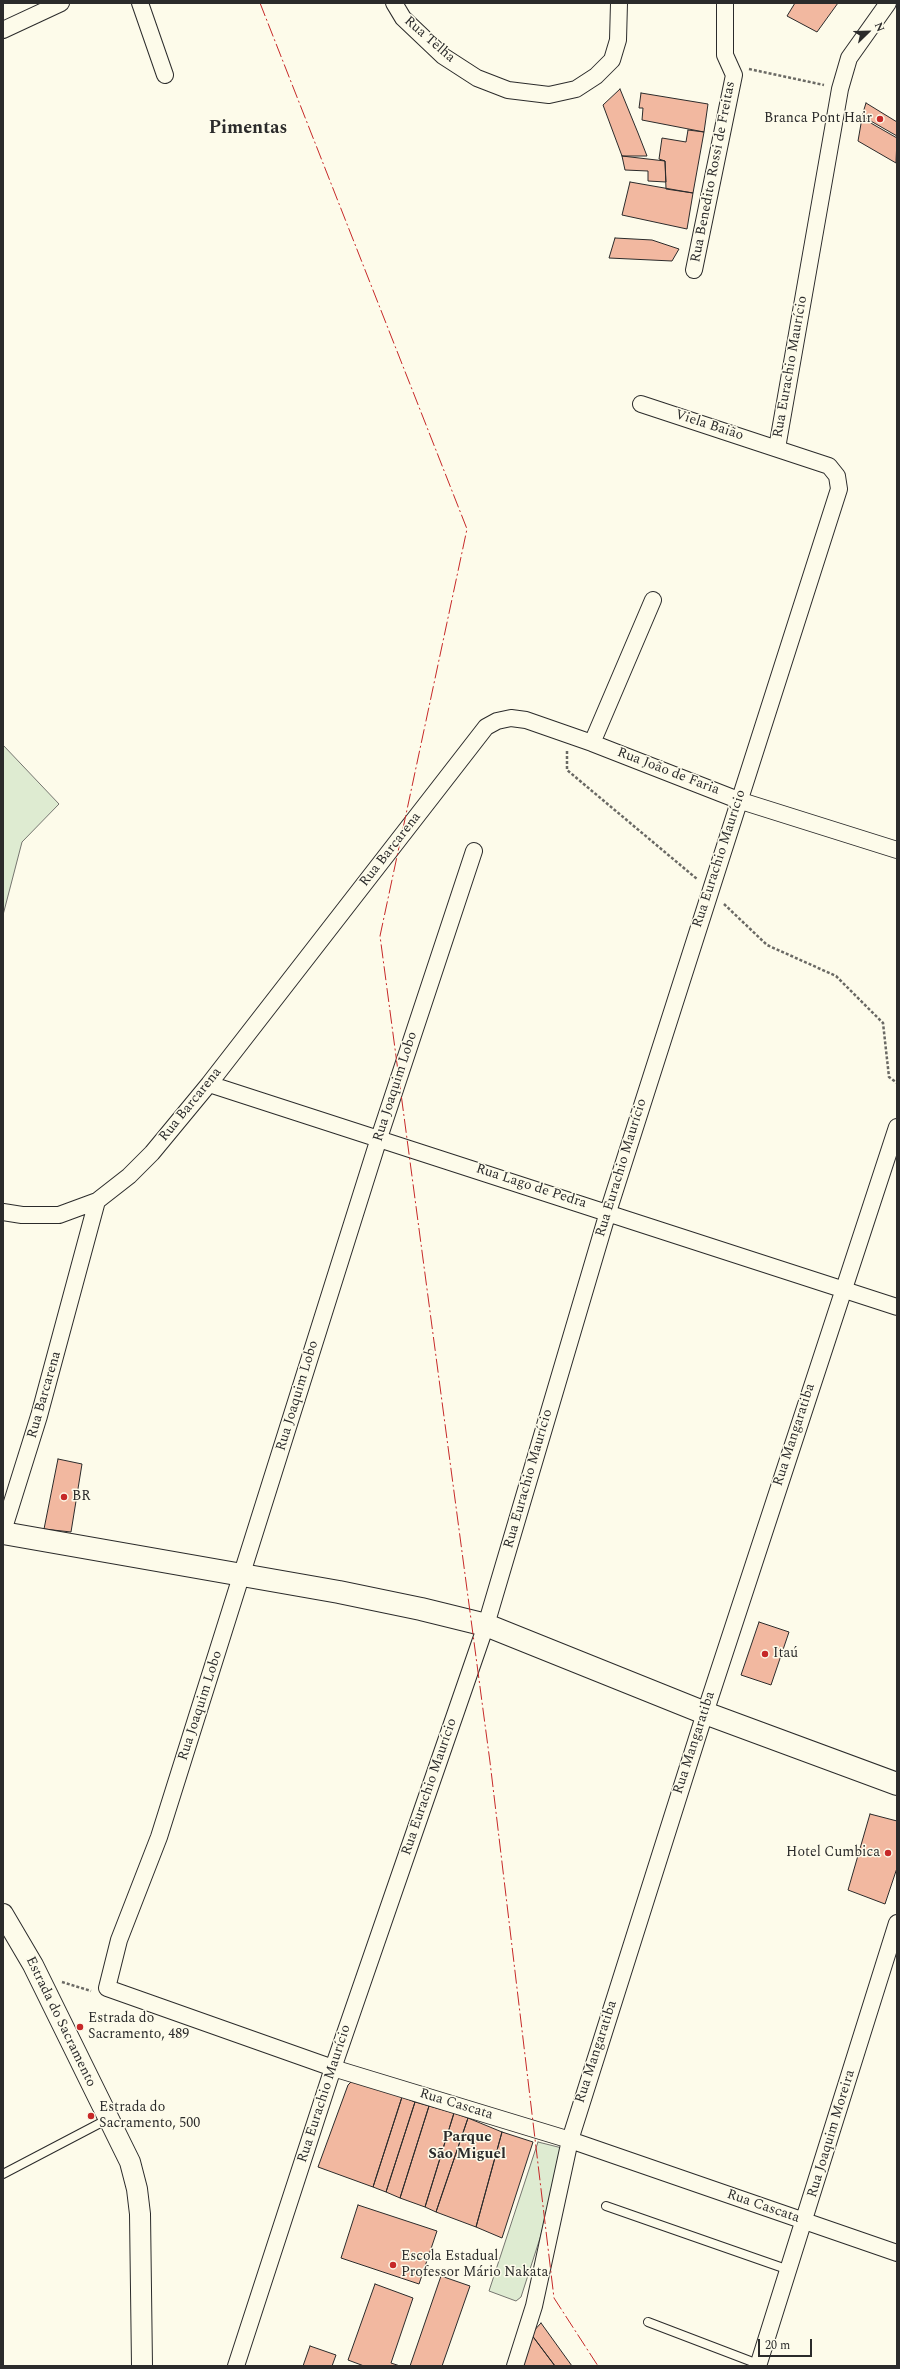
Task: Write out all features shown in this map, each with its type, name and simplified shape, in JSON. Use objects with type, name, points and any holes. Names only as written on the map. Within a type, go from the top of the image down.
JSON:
[{"type":"main road","points":[[3,1532],[421,1609],[486,1625],[705,1713],[897,1784]]},
{"type":"street","points":[[3,30],[61,3]]},
{"type":"street","points":[[140,3],[165,75]]},
{"type":"street","name":"Rua Telha","points":[[394,3],[403,18],[443,56],[478,78],[508,90],[549,95],[576,89],[596,76],[612,60],[618,40],[619,3]]},
{"type":"street","name":"Rua Benedito Rossi de Freitas","points":[[694,270],[734,75],[726,55],[725,3]]},
{"type":"street","name":"Rua Eurachio Maurício","points":[[236,2366],[333,2068],[486,1625],[608,1212],[738,800],[839,489],[837,476],[829,466],[777,448],[840,89],[849,58],[888,3]]},
{"type":"street","name":"Viela Baião","points":[[641,404],[777,448]]},
{"type":"street","points":[[592,743],[654,600]]},
{"type":"street","name":"Rua João de Faria","points":[[486,727],[511,718],[526,720],[592,743],[738,800],[897,850]]},
{"type":"street","name":"Rua Barcarena","points":[[3,1532],[39,1416],[97,1201],[129,1176],[152,1153],[210,1084],[486,727]]},
{"type":"street","name":"Rua Joaquim Lobo","points":[[107,1988],[119,1940],[159,1837],[379,1138],[474,851]]},
{"type":"street","name":"Rua Lago de Pedra","points":[[210,1084],[897,1307]]},
{"type":"street","name":"Rua Mangaratiba","points":[[515,2366],[534,2306],[570,2140],[705,1713],[897,1126]]},
{"type":"street","points":[[3,1212],[22,1215],[59,1215],[97,1201]]},
{"type":"street","name":"Estrada do Sacramento","points":[[3,1914],[33,1965],[130,2162],[137,2189],[140,2214],[142,2366]]},
{"type":"street","name":"Rua Joaquim Moreira","points":[[758,2365],[805,2222],[897,1924]]},
{"type":"street","name":"Rua Cascata","points":[[107,1988],[333,2068],[570,2140],[897,2253]]},
{"type":"lane","points":[[3,2174],[108,2119]]},
{"type":"lane","points":[[606,2206],[789,2270]]},
{"type":"lane","points":[[648,2322],[758,2365]]},
{"type":"path","points":[[729,64],[840,89]]},
{"type":"path","points":[[568,734],[567,770],[710,890],[766,945],[836,976],[883,1023],[889,1076],[897,1083]]},
{"type":"path","points":[[60,1981],[94,1992],[107,1988]]},
{"type":"green space","points":[[3,745],[59,804],[22,842],[3,915]]},
{"type":"green space","points":[[538,2142],[562,2148],[541,2235],[521,2297],[516,2301],[489,2291]]},
{"type":"building","points":[[795,3],[838,3],[817,32],[787,16]]},
{"type":"building","points":[[620,89],[647,156],[622,156],[603,105]]},
{"type":"building","points":[[641,93],[708,104],[704,132],[642,120],[643,108],[639,108]]},
{"type":"building","name":"Branca Pont Hair","points":[[866,103],[897,122],[897,136],[862,116]]},
{"type":"building","points":[[862,118],[897,138],[896,163],[858,141]]},
{"type":"building","points":[[688,130],[704,132],[693,193],[666,189],[665,161],[659,159],[662,138],[686,142]]},
{"type":"building","points":[[622,156],[665,161],[666,182],[648,181],[648,171],[625,170]]},
{"type":"building","points":[[630,182],[693,193],[687,229],[622,215]]},
{"type":"building","points":[[615,238],[652,240],[679,249],[672,261],[609,258]]},
{"type":"building","name":"BR","points":[[58,1459],[82,1464],[71,1532],[44,1529]]},
{"type":"building","name":"Itaú","points":[[759,1622],[789,1632],[771,1685],[741,1675]]},
{"type":"building","points":[[870,1814],[897,1821],[897,1868],[885,1904],[848,1890]]},
{"type":"building","points":[[354,2079],[402,2097],[373,2187],[318,2167],[348,2085]]},
{"type":"building","points":[[402,2097],[415,2102],[386,2192],[373,2187]]},
{"type":"building","points":[[415,2102],[429,2106],[400,2198],[386,2192]]},
{"type":"building","points":[[429,2106],[454,2113],[425,2207],[400,2198]]},
{"type":"building","points":[[454,2113],[468,2118],[436,2212],[425,2207]]},
{"type":"building","points":[[468,2118],[502,2132],[476,2227],[436,2212]]},
{"type":"building","points":[[502,2132],[533,2142],[502,2238],[476,2227]]},
{"type":"building","points":[[358,2205],[437,2231],[419,2284],[341,2258]]},
{"type":"building","points":[[441,2276],[470,2286],[442,2366],[410,2366]]},
{"type":"building","points":[[375,2284],[413,2298],[391,2363],[400,2366],[364,2366],[348,2360]]},
{"type":"building","points":[[541,2323],[572,2366],[555,2366],[531,2334]]},
{"type":"building","points":[[531,2334],[555,2366],[521,2366]]},
{"type":"building","points":[[310,2346],[336,2355],[332,2366],[303,2366]]},
{"type":"power","points":[[260,3],[467,529],[380,936],[490,1762],[554,2298],[598,2366]]},
{"type":"place","name":"Branca Pont Hair","points":[[880,119]]},
{"type":"place","name":"BR","points":[[64,1497]]},
{"type":"place","name":"Itaú","points":[[765,1654]]},
{"type":"place","name":"Hotel Cumbica","points":[[888,1853]]},
{"type":"place","name":"Estrada do Sacramento, 489","points":[[80,2027]]},
{"type":"place","name":"Estrada do Sacramento, 500","points":[[91,2116]]},
{"type":"place","name":"Escola Estadual Professor Mário Nakata","points":[[393,2265]]},
{"type":"district","name":"Pimentas","points":[[248,129]]},
{"type":"district","name":"Parque São Miguel","points":[[467,2146]]}]
